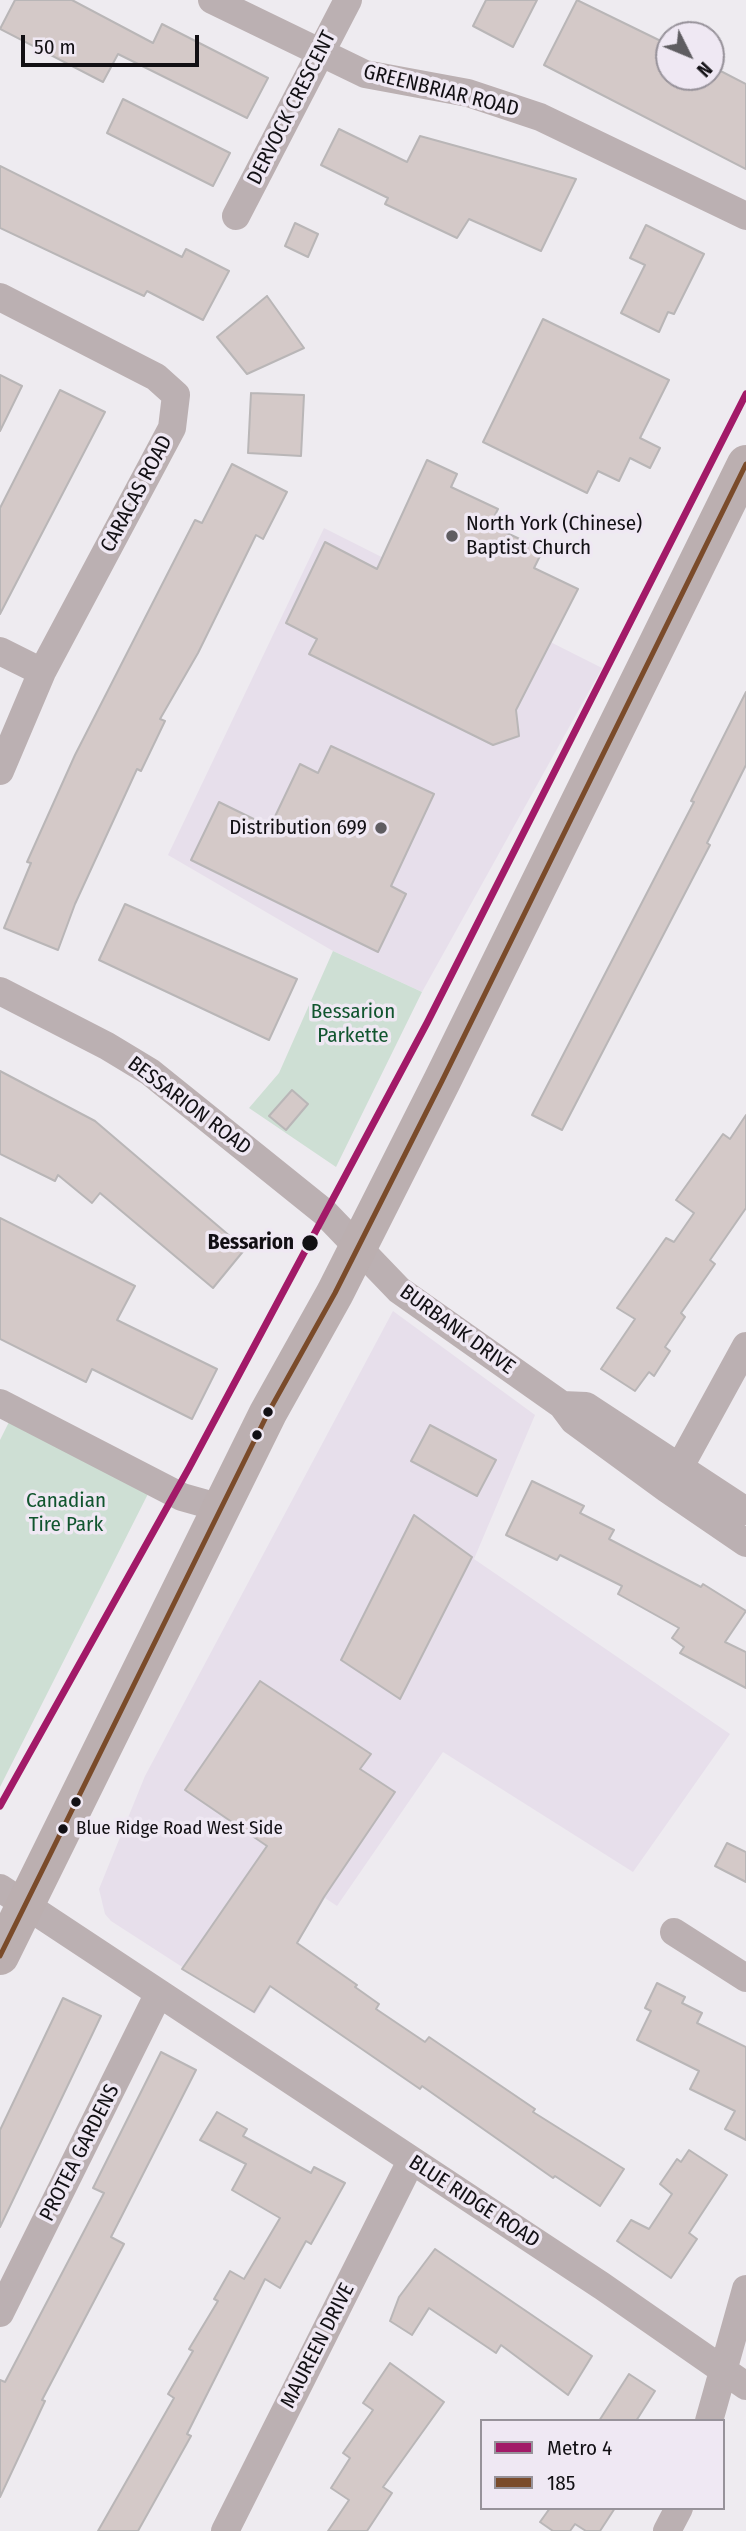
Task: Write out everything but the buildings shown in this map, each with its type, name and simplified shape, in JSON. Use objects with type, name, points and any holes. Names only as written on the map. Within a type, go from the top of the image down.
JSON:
[{"type":"main road","points":[[0,1956],[13,1896],[221,1508],[268,1413],[358,1249],[746,464]]},
{"type":"street","name":"GREENBRIAR ROAD","points":[[212,0],[320,55],[365,74],[468,93],[540,117],[746,216]]},
{"type":"street","name":"DERVOCK CRESCENT","points":[[236,216],[348,0]]},
{"type":"street","name":"CARACAS ROAD","points":[[0,297],[156,377],[176,395],[172,428],[42,672],[0,771]]},
{"type":"street","points":[[0,651],[42,672]]},
{"type":"street","name":"BESSARION ROAD","points":[[0,991],[107,1046],[150,1072],[324,1212],[358,1249]]},
{"type":"street","name":"BURBANK DRIVE","points":[[358,1249],[399,1290],[562,1405],[574,1421],[674,1478],[746,1511]]},
{"type":"street","points":[[674,1478],[746,1346]]},
{"type":"street","points":[[0,1403],[182,1497],[221,1508]]},
{"type":"street","name":"BURBANK DRIVE","points":[[674,1478],[746,1543]]},
{"type":"street","name":"BLUE RIDGE ROAD","points":[[13,1896],[602,2286],[746,2386]]},
{"type":"street","points":[[674,1932],[746,1978]]},
{"type":"street","name":"PROTEA GARDENS","points":[[0,2313],[159,1993]]},
{"type":"street","name":"MAUREEN DRIVE","points":[[225,2531],[411,2161]]},
{"type":"street","points":[[710,2419],[746,2289]]},
{"type":"street","points":[[667,2531],[677,2510]]},
{"type":"shaded area","points":[[324,528],[602,668],[422,992],[333,951],[168,855]]},
{"type":"shaded area","points":[[393,1311],[535,1415],[474,1559],[730,1734],[633,1872],[443,1752],[337,1906],[325,1898],[255,2014],[111,1921],[105,1914],[99,1889],[145,1776]]},
{"type":"green space","name":"Bessarion Parkette","points":[[333,951],[422,992],[336,1167],[249,1108],[279,1073]]},
{"type":"green space","name":"Canadian Tire Park","points":[[13,1414],[153,1484],[0,1787],[0,1440]]},
{"type":"metro line","name":"4","points":[[0,1806],[189,1468],[427,1023],[746,394]]},
{"type":"transit line","name":"185","points":[[0,1956],[268,1413],[335,1293],[442,1081],[746,464]]},
{"type":"place","name":"North York (Chinese) Baptist Church","points":[[452,536]]},
{"type":"place","name":"Distribution 699","points":[[381,828]]},
{"type":"place","name":"Bessarion","points":[[310,1243]]},
{"type":"place","name":"Blue Ridge Road West Side","points":[[63,1829]]}]
